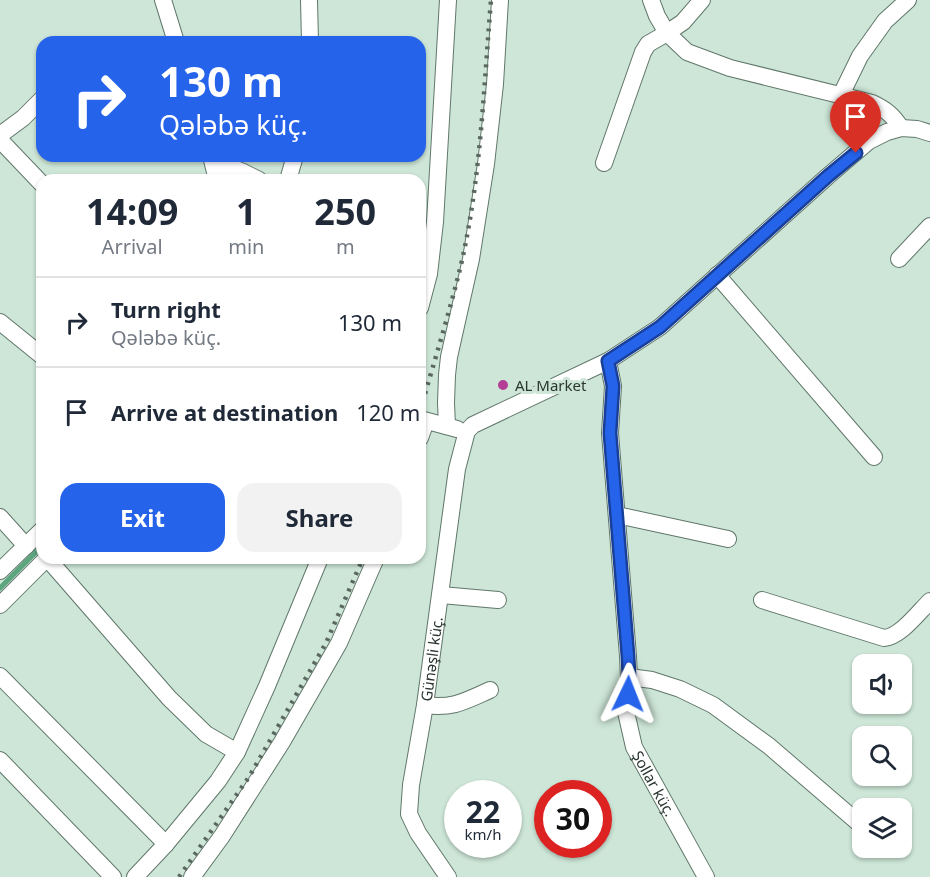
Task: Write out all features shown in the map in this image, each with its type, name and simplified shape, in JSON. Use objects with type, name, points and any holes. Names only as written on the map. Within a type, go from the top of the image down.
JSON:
[{"type":"street","points":[[163,0],[174,36]]},
{"type":"street","points":[[309,0],[310,36]]},
{"type":"street","points":[[426,267],[435,222],[448,0]]},
{"type":"street","points":[[447,426],[449,357],[471,259],[486,164],[495,84],[500,0]]},
{"type":"street","points":[[651,0],[667,33],[687,52],[730,68],[872,103],[885,109],[901,128]]},
{"type":"street","points":[[604,163],[642,52],[648,44],[683,22],[702,0]]},
{"type":"street","points":[[841,95],[860,56],[885,21],[908,0]]},
{"type":"street","points":[[0,135],[36,105]]},
{"type":"street","points":[[426,421],[467,431],[473,425],[608,361],[660,327],[869,141],[901,128],[930,133]]},
{"type":"street","points":[[0,140],[36,177]]},
{"type":"street","points":[[214,168],[231,167],[246,174]]},
{"type":"street","points":[[899,259],[930,226]]},
{"type":"street","points":[[717,275],[874,457]]},
{"type":"street","points":[[0,322],[36,351]]},
{"type":"street","name":"Şollar küç.","points":[[608,361],[613,386],[610,433],[629,677],[626,712],[634,747],[706,877]]},
{"type":"street","name":"Günəşli küç.","points":[[448,877],[418,832],[409,814],[411,785],[425,705],[457,469],[467,431]]},
{"type":"street","points":[[617,515],[728,539]]},
{"type":"street","points":[[0,517],[26,546]]},
{"type":"street","points":[[0,572],[36,536]]},
{"type":"street","points":[[0,605],[41,564]]},
{"type":"street","points":[[52,564],[169,698],[206,734],[237,752]]},
{"type":"street","points":[[135,877],[166,844],[218,781],[237,752],[318,564]]},
{"type":"street","points":[[192,877],[222,836],[282,742],[339,643],[373,564]]},
{"type":"street","points":[[441,595],[498,600]]},
{"type":"street","points":[[762,600],[884,638],[890,638],[900,630],[930,601]]},
{"type":"street","points":[[0,676],[166,844]]},
{"type":"street","points":[[629,677],[652,680],[670,686],[713,705],[769,746],[852,817]]},
{"type":"street","points":[[425,705],[441,707],[459,704],[490,690]]},
{"type":"street","points":[[0,760],[113,877]]},
{"type":"waterway","points":[[0,588],[36,552]]},
{"type":"railway","points":[[426,390],[453,295],[469,224],[481,128],[491,0]]},
{"type":"railway","points":[[179,877],[249,777],[326,643],[360,564]]},
{"type":"place","name":"AL Market","points":[[503,385]]},
{"type":"route","points":[[628,694],[628,656],[610,433],[613,386],[608,361],[660,327],[856,153]]}]
